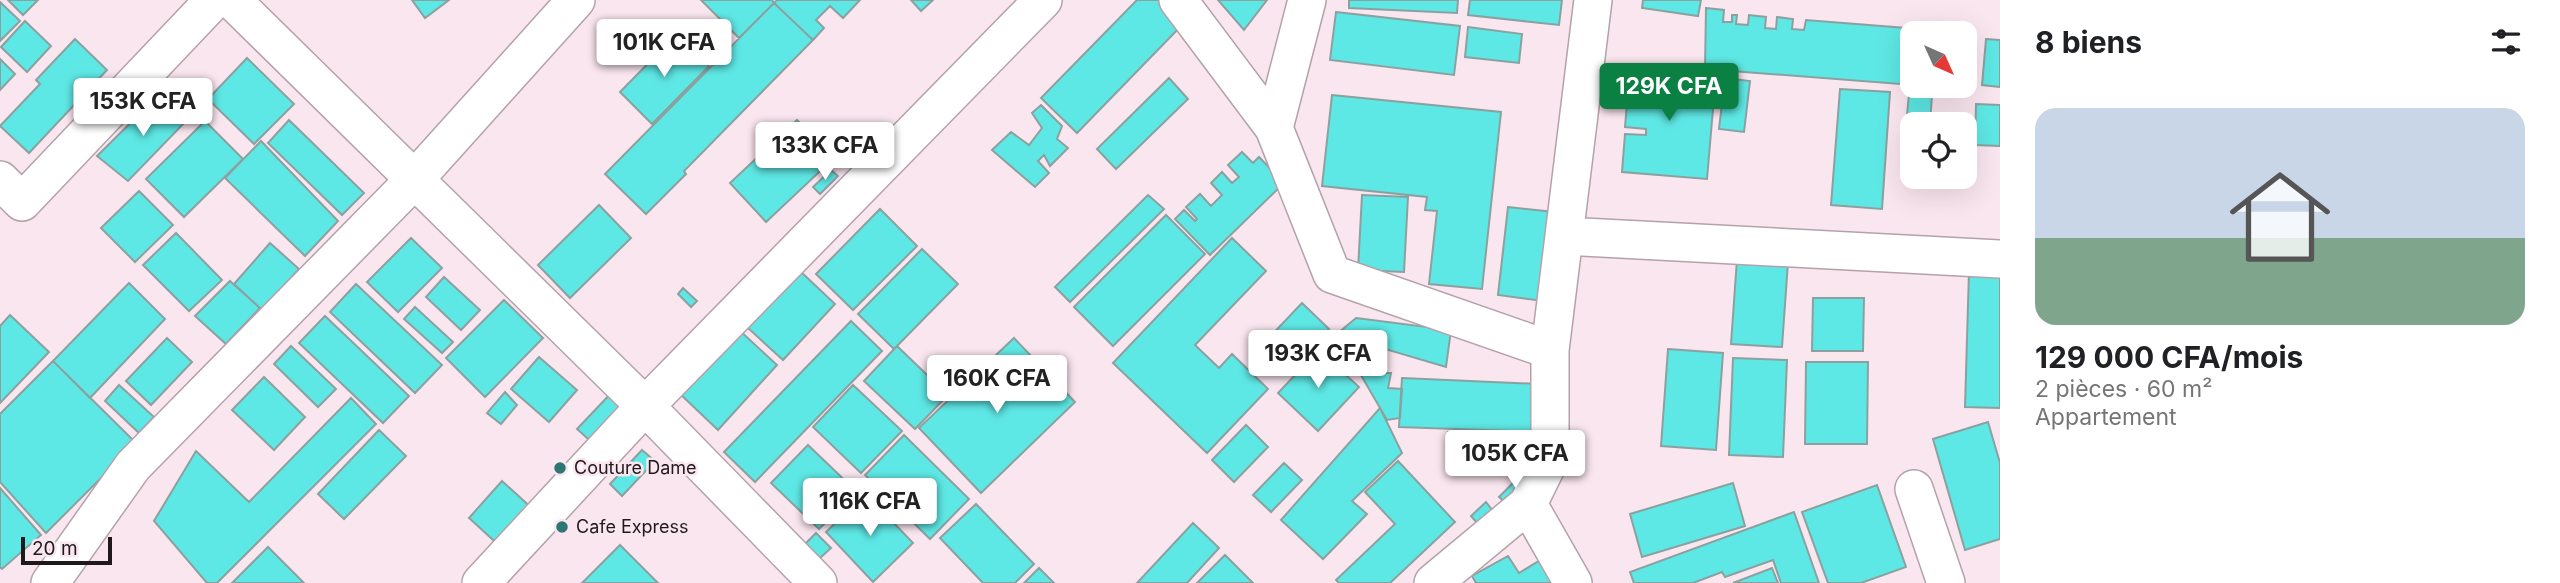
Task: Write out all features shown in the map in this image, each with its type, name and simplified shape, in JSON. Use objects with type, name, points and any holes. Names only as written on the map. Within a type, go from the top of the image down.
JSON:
[{"type":"street","points":[[0,180],[22,202],[214,0]]},
{"type":"street","points":[[232,0],[645,406],[818,583]]},
{"type":"street","points":[[50,583],[133,466],[414,180],[576,0]]},
{"type":"street","points":[[481,583],[645,406],[1044,0]]},
{"type":"street","points":[[1178,0],[1274,128],[1332,274],[1550,350]]},
{"type":"street","points":[[1274,128],[1307,0]]},
{"type":"street","points":[[1433,583],[1528,504],[1550,459],[1550,350],[1593,0]]},
{"type":"street","points":[[1564,236],[2000,259]]},
{"type":"street","points":[[1914,489],[1946,583]]},
{"type":"street","points":[[1528,504],[1573,583]]},
{"type":"building","points":[[8,0],[38,0],[23,15]]},
{"type":"building","points":[[412,0],[449,0],[425,18]]},
{"type":"building","points":[[701,0],[772,0],[774,3],[739,38]]},
{"type":"building","points":[[777,0],[860,0],[843,18],[830,6],[816,20],[824,28],[813,40],[774,3]]},
{"type":"building","points":[[911,0],[933,0],[921,11]]},
{"type":"building","points":[[1137,0],[1161,0],[1184,23],[1077,133],[1041,98]]},
{"type":"building","points":[[1218,0],[1267,0],[1244,30]]},
{"type":"building","points":[[1349,0],[1458,0],[1457,13],[1349,8]]},
{"type":"building","points":[[1470,0],[1562,0],[1559,25],[1468,15]]},
{"type":"building","points":[[1643,0],[1701,0],[1698,16],[1642,8]]},
{"type":"building","points":[[0,2],[20,21],[0,41]]},
{"type":"building","points":[[774,3],[813,40],[684,171],[686,174],[646,214],[605,174]]},
{"type":"building","points":[[1706,8],[1724,10],[1723,22],[1732,22],[1732,15],[1737,15],[1736,24],[1748,25],[1749,15],[1766,17],[1765,28],[1776,29],[1777,17],[1793,19],[1792,29],[1804,30],[1806,20],[1900,28],[1900,84],[1705,69]]},
{"type":"building","points":[[1336,12],[1460,26],[1454,75],[1330,60]]},
{"type":"building","points":[[25,21],[51,46],[27,72],[1,47]]},
{"type":"building","points":[[1468,27],[1522,34],[1519,63],[1465,57]]},
{"type":"building","points":[[677,34],[709,66],[652,124],[620,92]]},
{"type":"building","points":[[75,39],[107,70],[29,153],[0,126],[40,84],[36,80]]},
{"type":"building","points":[[1986,39],[2000,40],[2000,87],[1982,85]]},
{"type":"building","points":[[247,58],[294,104],[254,144],[208,99]]},
{"type":"building","points":[[0,59],[15,74],[0,90]]},
{"type":"building","points":[[1630,66],[1655,68],[1653,100],[1659,101],[1661,69],[1716,74],[1707,179],[1622,172],[1625,134],[1646,135],[1646,129],[1625,127]]},
{"type":"building","points":[[1169,78],[1188,99],[1116,169],[1097,149]]},
{"type":"building","points":[[1725,78],[1750,81],[1744,132],[1719,129]]},
{"type":"building","points":[[1840,89],[1890,92],[1882,209],[1831,205]]},
{"type":"building","points":[[161,93],[187,120],[128,181],[97,156]]},
{"type":"building","points":[[1332,95],[1501,112],[1482,289],[1429,284],[1437,211],[1425,210],[1427,197],[1322,186]]},
{"type":"building","points":[[1909,98],[1932,98],[1931,112],[1907,112]]},
{"type":"building","points":[[1976,104],[2000,105],[2000,146],[1977,145]]},
{"type":"building","points":[[1041,105],[1062,126],[1057,139],[1068,148],[1050,166],[1044,155],[1038,161],[1049,173],[1035,187],[992,150],[1011,132],[1029,145],[1042,128],[1032,113]]},
{"type":"building","points":[[289,120],[364,193],[342,215],[268,143]]},
{"type":"building","points":[[797,120],[834,158],[766,222],[730,183]]},
{"type":"building","points":[[205,121],[243,159],[184,217],[146,179]]},
{"type":"building","points":[[261,141],[338,221],[305,256],[225,178]]},
{"type":"building","points":[[1242,152],[1253,163],[1259,157],[1284,183],[1210,255],[1175,219],[1184,210],[1195,221],[1197,219],[1186,207],[1200,194],[1211,206],[1222,195],[1211,183],[1222,172],[1232,183],[1239,177],[1228,165]]},
{"type":"building","points":[[831,170],[838,176],[820,194],[813,187]]},
{"type":"building","points":[[139,191],[173,225],[135,262],[101,228]]},
{"type":"building","points":[[1148,195],[1164,209],[1070,302],[1055,287]]},
{"type":"building","points":[[1362,195],[1408,197],[1404,272],[1358,270]]},
{"type":"building","points":[[599,205],[631,238],[570,298],[538,265]]},
{"type":"building","points":[[1508,207],[1554,212],[1543,301],[1498,295]]},
{"type":"building","points":[[880,209],[917,246],[853,310],[816,274]]},
{"type":"building","points":[[1166,215],[1205,254],[1113,346],[1074,307]]},
{"type":"building","points":[[176,233],[222,280],[189,311],[143,265]]},
{"type":"building","points":[[411,238],[442,268],[398,312],[367,282]]},
{"type":"building","points":[[1232,238],[1266,271],[1195,345],[1219,368],[1232,354],[1268,389],[1207,453],[1113,363]]},
{"type":"building","points":[[270,243],[299,269],[262,310],[234,284]]},
{"type":"building","points":[[922,249],[958,284],[894,349],[858,314]]},
{"type":"building","points":[[1737,259],[1788,262],[1782,347],[1731,344]]},
{"type":"building","points":[[800,271],[835,304],[783,360],[748,328]]},
{"type":"building","points":[[1969,271],[2000,272],[2000,408],[1965,407]]},
{"type":"building","points":[[444,277],[480,310],[461,330],[426,297]]},
{"type":"building","points":[[230,281],[260,308],[226,344],[195,316]]},
{"type":"building","points":[[129,283],[165,319],[90,398],[53,361]]},
{"type":"building","points":[[356,284],[442,365],[415,393],[330,312]]},
{"type":"building","points":[[683,288],[697,301],[691,307],[678,294]]},
{"type":"building","points":[[1813,298],[1864,298],[1863,351],[1812,351]]},
{"type":"building","points":[[504,300],[543,338],[485,397],[446,358]]},
{"type":"building","points":[[1302,303],[1329,329],[1290,370],[1263,344]]},
{"type":"building","points":[[415,307],[453,342],[442,353],[404,319]]},
{"type":"building","points":[[10,315],[49,352],[0,403],[0,326]]},
{"type":"building","points":[[325,316],[409,396],[383,423],[299,343]]},
{"type":"building","points":[[1356,318],[1451,330],[1446,367],[1382,348],[1382,373],[1391,373],[1388,388],[1402,389],[1400,418],[1387,420],[1337,334]]},
{"type":"building","points":[[851,321],[882,351],[755,482],[724,452]]},
{"type":"building","points":[[738,329],[777,365],[718,430],[679,393]]},
{"type":"building","points":[[167,338],[192,362],[151,405],[126,381]]},
{"type":"building","points":[[1014,338],[1075,402],[981,493],[919,428]]},
{"type":"building","points":[[291,346],[336,389],[318,407],[274,364]]},
{"type":"building","points":[[897,346],[948,395],[915,429],[864,381]]},
{"type":"building","points":[[1668,349],[1723,353],[1716,450],[1661,446]]},
{"type":"building","points":[[1319,350],[1359,387],[1318,431],[1278,393]]},
{"type":"building","points":[[539,357],[577,390],[549,422],[511,389]]},
{"type":"building","points":[[1733,358],[1787,360],[1783,457],[1729,455]]},
{"type":"building","points":[[53,361],[136,443],[46,533],[0,482],[0,414]]},
{"type":"building","points":[[1806,362],[1868,362],[1867,444],[1805,444]]},
{"type":"building","points":[[264,377],[305,417],[274,450],[232,410]]},
{"type":"building","points":[[1402,378],[1539,384],[1537,432],[1399,427]]},
{"type":"building","points":[[119,385],[154,417],[139,433],[105,401]]},
{"type":"building","points":[[853,385],[902,431],[861,473],[813,427]]},
{"type":"building","points":[[616,388],[634,404],[595,445],[577,429]]},
{"type":"building","points":[[505,392],[517,405],[501,424],[487,413]]},
{"type":"building","points":[[351,398],[376,424],[217,583],[207,583],[154,521],[196,451],[249,502]]},
{"type":"building","points":[[1380,408],[1402,453],[1352,501],[1367,514],[1323,559],[1281,520]]},
{"type":"building","points":[[1988,422],[2000,463],[2000,539],[1965,550],[1933,439]]},
{"type":"building","points":[[1246,425],[1268,447],[1234,482],[1212,460]]},
{"type":"building","points":[[379,430],[406,456],[344,519],[318,494]]},
{"type":"building","points":[[1448,432],[1496,434],[1494,465],[1447,463]]},
{"type":"building","points":[[904,435],[969,499],[930,539],[865,475]]},
{"type":"building","points":[[808,445],[856,491],[819,529],[771,483]]},
{"type":"building","points":[[642,450],[655,461],[622,496],[610,484]]},
{"type":"building","points":[[1398,461],[1455,522],[1390,583],[1339,583],[1336,580],[1395,524],[1365,492]]},
{"type":"building","points":[[1284,463],[1302,480],[1271,512],[1253,495]]},
{"type":"building","points":[[1522,474],[1531,483],[1508,505],[1499,497]]},
{"type":"building","points":[[502,481],[536,512],[503,549],[469,518]]},
{"type":"building","points":[[1733,483],[1745,526],[1642,557],[1630,514]]},
{"type":"building","points":[[1877,485],[1906,567],[1861,583],[1828,583],[1802,512]]},
{"type":"building","points":[[0,488],[41,535],[2,569],[0,567]]},
{"type":"building","points":[[866,494],[913,543],[873,582],[826,532]]},
{"type":"building","points":[[1486,502],[1493,511],[1478,524],[1471,516]]},
{"type":"building","points":[[976,504],[1034,564],[1015,583],[983,583],[940,538]]},
{"type":"building","points":[[1794,512],[1819,583],[1781,583],[1773,560],[1725,577],[1722,572],[1693,583],[1634,583],[1630,572]]},
{"type":"building","points":[[1193,523],[1219,548],[1187,583],[1137,583]]},
{"type":"building","points":[[816,533],[831,548],[819,559],[804,545]]},
{"type":"building","points":[[620,545],[658,583],[582,583]]},
{"type":"building","points":[[268,547],[304,583],[232,583]]},
{"type":"building","points":[[1225,555],[1253,583],[1197,583]]},
{"type":"building","points":[[1508,556],[1519,573],[1547,556],[1559,583],[1476,583],[1472,576]]},
{"type":"building","points":[[1039,568],[1054,583],[1024,583]]},
{"type":"building","points":[[1772,568],[1778,583],[1733,583]]},
{"type":"place","name":"Couture Dame","points":[[560,468]]},
{"type":"place","name":"Cafe Express","points":[[562,527]]}]
